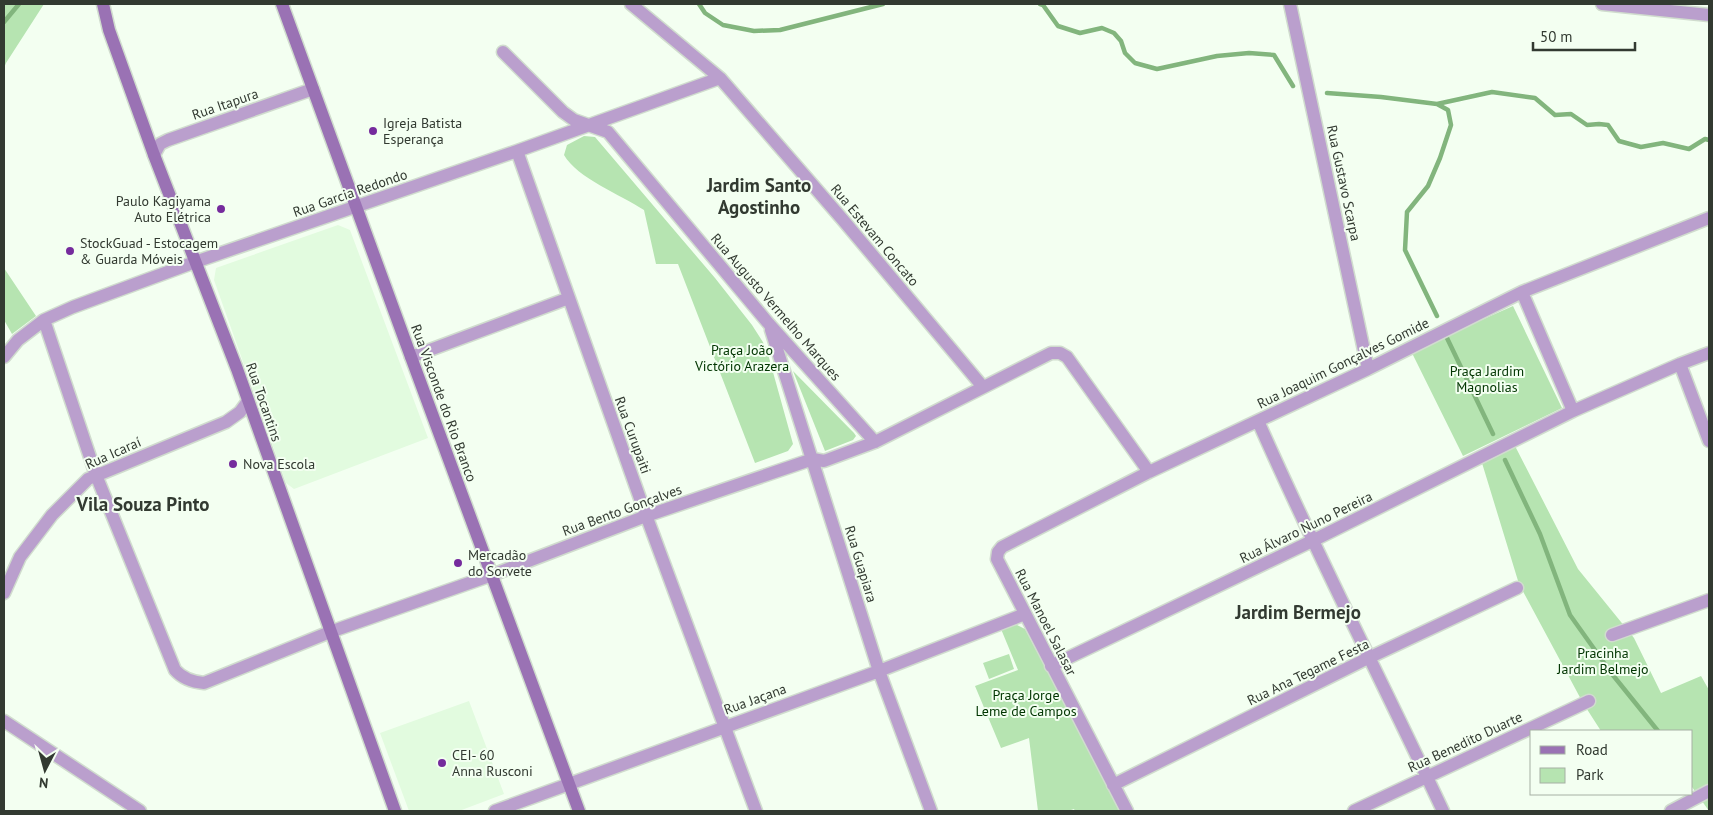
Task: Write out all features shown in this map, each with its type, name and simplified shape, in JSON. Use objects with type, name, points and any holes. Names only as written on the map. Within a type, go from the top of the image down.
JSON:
[{"type":"main road","name":"Rua Tocantins","points":[[103,4],[109,30],[154,155],[248,401],[394,811]]},
{"type":"main road","name":"Rua Visconde do Rio Branco","points":[[282,4],[579,811]]},
{"type":"street","name":"Rua Estevam Concato","points":[[631,4],[720,78],[843,220],[983,387]]},
{"type":"street","name":"Rua Gustavo Scarpa","points":[[1290,4],[1368,369]]},
{"type":"street","points":[[1602,4],[1709,15]]},
{"type":"street","name":"Rua Augusto Vermelho Marques","points":[[502,52],[563,112],[574,120],[608,132],[770,324],[875,442]]},
{"type":"street","name":"Rua Garcia Redondo","points":[[4,357],[18,340],[44,320],[73,307],[195,262],[518,151],[720,78]]},
{"type":"street","name":"Rua Itapura","points":[[154,155],[160,144],[168,140],[313,89]]},
{"type":"street","name":"Rua Curupaiti","points":[[518,151],[646,516],[726,726],[756,811]]},
{"type":"street","name":"Rua Joaquim Gonçalves Gomide","points":[[998,552],[1002,547],[1150,472],[1368,369],[1522,292],[1709,218]]},
{"type":"street","points":[[1522,292],[1573,411]]},
{"type":"street","points":[[411,357],[569,298]]},
{"type":"street","points":[[44,320],[96,475]]},
{"type":"street","name":"Rua Guapiara","points":[[770,324],[879,671],[931,811]]},
{"type":"street","name":"Rua Bento Gonçalves","points":[[96,475],[175,670],[180,676],[188,680],[204,683],[330,632],[492,575],[646,516],[813,459],[824,461],[875,442],[1051,353],[1060,353],[1068,357],[1150,472]]},
{"type":"street","name":"Rua Álvaro Nuno Pereira","points":[[1051,666],[1312,541],[1573,411],[1709,353]]},
{"type":"street","points":[[1680,364],[1709,441]]},
{"type":"street","name":"Rua Icaraí","points":[[4,593],[20,557],[52,515],[88,479],[226,422],[240,412],[248,401]]},
{"type":"street","points":[[1258,421],[1312,541],[1443,811]]},
{"type":"street","name":"Rua Manoel Salasar","points":[[998,552],[997,559],[1127,811]]},
{"type":"street","name":"Rua Ana Tegame Festa","points":[[1113,785],[1370,658],[1517,588]]},
{"type":"street","points":[[1612,635],[1709,600]]},
{"type":"street","name":"Rua Jaçana","points":[[495,811],[879,671],[1025,614]]},
{"type":"street","name":"Rua Benedito Duarte","points":[[1354,811],[1590,701]]},
{"type":"street","points":[[4,721],[140,811]]},
{"type":"street","points":[[1671,811],[1709,791]]},
{"type":"shaded area","points":[[338,225],[350,230],[428,438],[294,489],[286,483],[214,280],[216,268]]},
{"type":"shaded area","name":"CEI- 60 Anna Rusconi","points":[[469,701],[504,794],[459,811],[409,811],[380,733]]},
{"type":"green space","points":[[4,4],[44,4],[4,68]]},
{"type":"green space","name":"Praça João Victório Arazera","points":[[584,136],[595,137],[715,278],[752,325],[766,347],[793,444],[788,451],[755,463],[678,264],[656,264],[644,210],[589,179],[570,163],[564,155],[567,145]]},
{"type":"green space","points":[[4,268],[36,316],[12,334],[4,320]]},
{"type":"green space","name":"Praça Jardim Magnolias","points":[[1513,306],[1562,408],[1463,456],[1411,351]]},
{"type":"green space","points":[[793,371],[854,433],[856,436],[853,440],[825,451]]},
{"type":"green space","name":"Pracinha Jardim Belmejo","points":[[1514,444],[1578,569],[1634,638],[1661,693],[1701,676],[1709,690],[1709,811],[1693,788],[1693,730],[1600,730],[1583,703],[1519,584],[1482,463]]},
{"type":"green space","name":"Praça Jorge Leme de Campos","points":[[1017,625],[1025,629],[1122,811],[1075,811],[1074,809],[1068,811],[1038,811],[1029,738],[1001,748],[975,686],[1018,670],[1001,629]]},
{"type":"green space","points":[[1009,654],[1014,669],[989,679],[983,663]]},
{"type":"waterway","points":[[4,22],[19,4]]},
{"type":"waterway","points":[[699,4],[705,13],[723,25],[754,31],[780,30],[883,4]]},
{"type":"waterway","points":[[1040,4],[1043,5],[1058,26],[1080,33],[1102,28],[1114,33],[1121,41],[1125,53],[1135,63],[1157,69],[1217,56],[1249,53],[1274,55],[1293,86]]},
{"type":"waterway","points":[[1327,93],[1437,104],[1492,92],[1535,98],[1555,115],[1571,114],[1587,125],[1608,125],[1619,141],[1641,147],[1663,143],[1689,149],[1705,139],[1709,140]]},
{"type":"waterway","points":[[1437,104],[1448,110],[1451,125],[1428,186],[1407,212],[1405,250],[1437,316]]},
{"type":"waterway","points":[[1447,338],[1493,434]]},
{"type":"waterway","points":[[1505,460],[1540,534],[1570,615],[1612,674],[1657,730]]},
{"type":"place","name":"Igreja Batista Esperança","points":[[373,131]]},
{"type":"place","name":"Paulo Kagiyama Auto Elétrica","points":[[221,209]]},
{"type":"place","name":"StockGuad - Estocagem & Guarda Móveis","points":[[70,251]]},
{"type":"place","name":"Nova Escola","points":[[233,464]]},
{"type":"place","name":"Mercadão do Sorvete","points":[[458,563]]},
{"type":"place","name":"CEI- 60 Anna Rusconi","points":[[442,763]]},
{"type":"district","name":"Jardim Santo Agostinho","points":[[759,196]]},
{"type":"district","name":"Vila Souza Pinto","points":[[143,504]]},
{"type":"district","name":"Jardim Bermejo","points":[[1298,612]]}]
